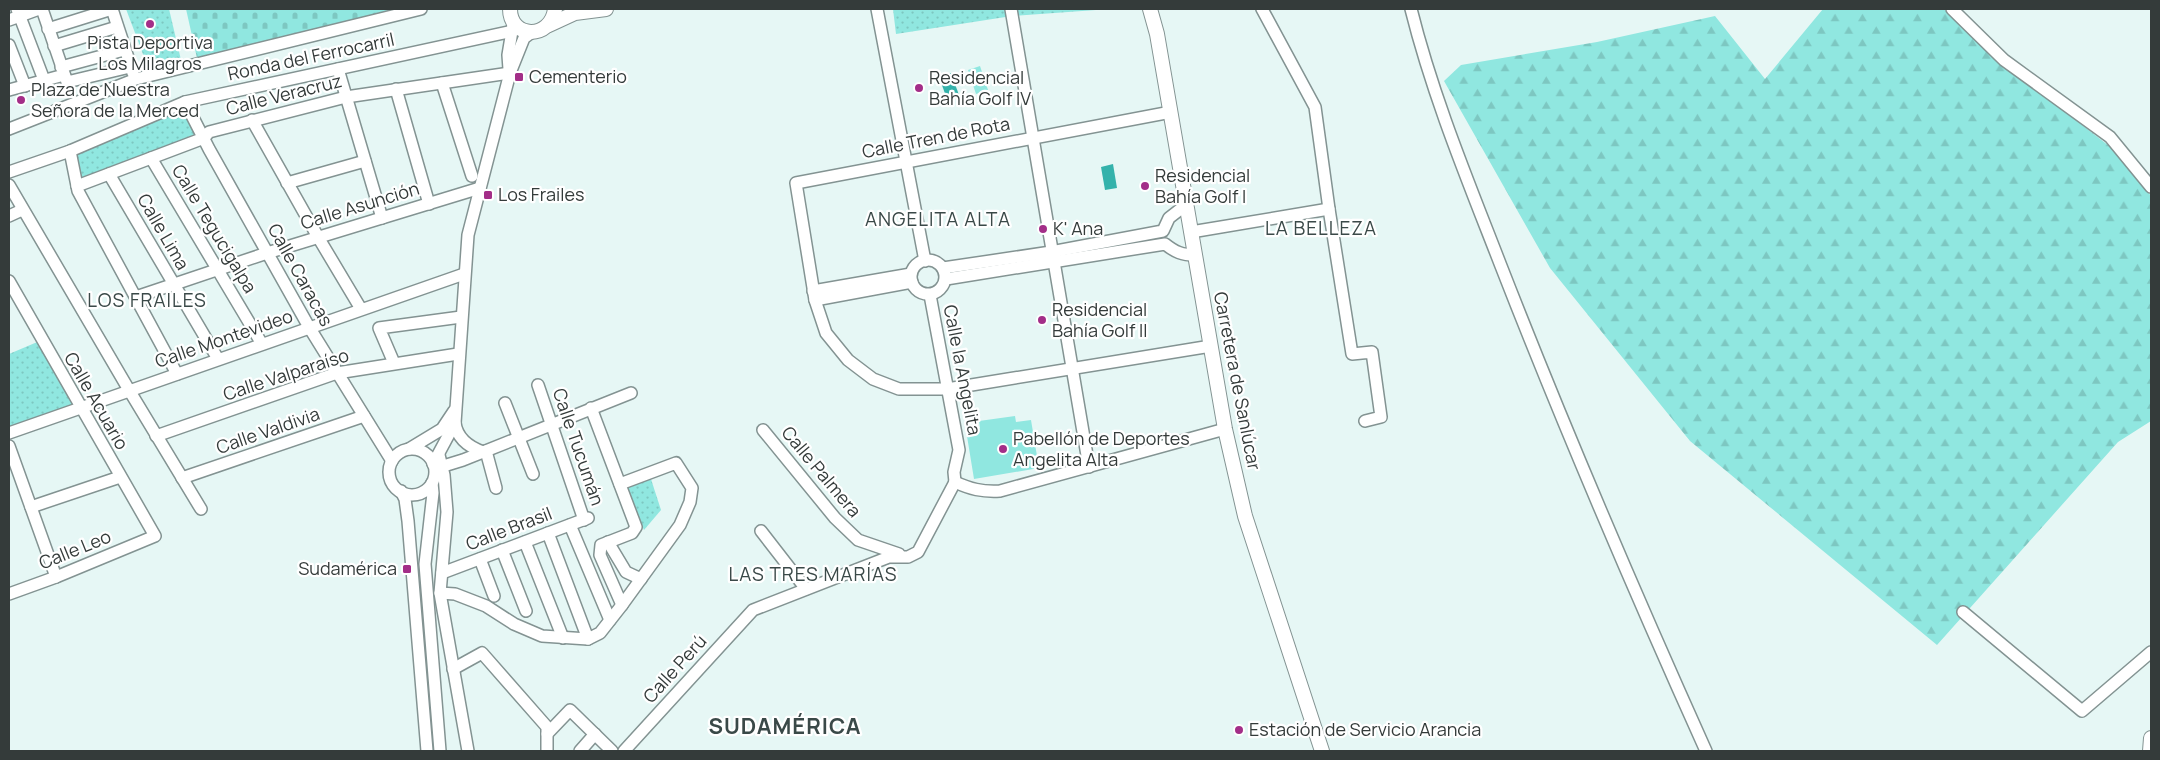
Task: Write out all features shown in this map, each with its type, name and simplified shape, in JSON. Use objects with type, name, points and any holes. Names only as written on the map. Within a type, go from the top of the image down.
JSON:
[{"type":"main road","points":[[549,25],[554,18],[555,9]]},
{"type":"main road","points":[[512,20],[518,27],[532,32],[541,30],[575,13],[606,9]]},
{"type":"main road","name":"Carretera de Sanlúcar","points":[[1150,9],[1157,34],[1171,112],[1225,429],[1245,516],[1322,751]]},
{"type":"main road","points":[[2150,751],[2151,738]]},
{"type":"street","points":[[44,80],[15,15],[40,9],[67,82],[130,67]]},
{"type":"street","points":[[48,29],[112,9],[124,50],[136,80]]},
{"type":"street","name":"Ronda del Ferrocarril","points":[[9,129],[136,80],[421,9]]},
{"type":"street","points":[[877,9],[925,260]]},
{"type":"street","points":[[1010,9],[1089,467]]},
{"type":"street","points":[[1262,9],[1315,107],[1352,354],[1372,352],[1381,417],[1365,421]]},
{"type":"street","points":[[1410,9],[1446,126],[1533,348],[1648,621],[1706,751]]},
{"type":"street","points":[[1952,9],[2004,60],[2110,137],[2151,187]]},
{"type":"street","points":[[510,73],[508,55],[512,20]]},
{"type":"street","name":"Ronda del Ferrocarril","points":[[9,172],[70,151],[186,102],[338,69],[512,20]]},
{"type":"street","points":[[54,46],[118,27]]},
{"type":"street","points":[[484,451],[474,449],[464,441],[456,430],[454,423],[468,235],[510,73],[524,38],[532,32]]},
{"type":"street","points":[[9,45],[25,86]]},
{"type":"street","points":[[9,90],[44,80],[63,71],[124,50]]},
{"type":"street","points":[[338,69],[382,218]]},
{"type":"street","name":"Calle Veracruz","points":[[77,186],[204,138],[209,132],[252,120],[346,97],[510,73]]},
{"type":"street","points":[[442,83],[472,176]]},
{"type":"street","points":[[396,90],[429,204]]},
{"type":"street","name":"Calle Caracas","points":[[186,102],[309,328],[392,461]]},
{"type":"street","name":"Calle Tren de Rota","points":[[814,296],[796,183],[1171,112]]},
{"type":"street","points":[[252,120],[361,309]]},
{"type":"street","points":[[70,151],[77,186],[177,374]]},
{"type":"street","name":"Calle Tegucigalpa","points":[[151,158],[262,344]]},
{"type":"street","points":[[287,183],[365,161]]},
{"type":"street","name":"Calle Lima","points":[[109,174],[218,359]]},
{"type":"street","points":[[9,185],[128,390],[201,509]]},
{"type":"street","name":"Calle Asunción","points":[[136,297],[267,252],[480,188]]},
{"type":"street","points":[[1187,204],[1169,218],[1163,231],[1165,244],[1183,255],[1195,255]]},
{"type":"street","points":[[1192,232],[1329,209]]},
{"type":"street","points":[[9,216],[22,210]]},
{"type":"street","points":[[1052,258],[1163,231]]},
{"type":"street","points":[[944,273],[1165,244]]},
{"type":"street","points":[[925,260],[938,263],[944,273],[944,286],[930,295],[917,291],[911,278],[914,267],[925,260]]},
{"type":"street","name":"Calle Montevideo","points":[[9,433],[464,274]]},
{"type":"street","points":[[911,278],[814,296],[826,333],[848,360],[873,378],[899,389],[947,389],[1211,346]]},
{"type":"street","name":"Calle Acuario","points":[[9,282],[155,536]]},
{"type":"street","name":"Calle la Angelita","points":[[930,295],[959,450],[954,472],[955,482]]},
{"type":"street","points":[[394,364],[379,328],[461,317]]},
{"type":"street","name":"Calle Valparaíso","points":[[156,436],[337,373],[458,354]]},
{"type":"street","name":"Calle Tucumán","points":[[538,385],[586,519]]},
{"type":"street","points":[[437,463],[484,451],[631,393]]},
{"type":"street","points":[[506,403],[533,474]]},
{"type":"street","points":[[591,408],[636,527],[632,532],[601,544],[600,555],[622,605]]},
{"type":"street","points":[[427,751],[408,521],[405,499],[401,491],[392,483],[390,476],[392,461],[396,455],[442,429],[454,411]]},
{"type":"street","name":"Calle Valdivia","points":[[182,478],[364,416]]},
{"type":"street","points":[[440,751],[425,564],[433,493],[432,483],[437,463],[454,423]]},
{"type":"street","points":[[761,530],[806,590],[889,558],[908,556],[918,552],[955,482],[984,492],[1000,491],[1225,429]]},
{"type":"street","name":"Calle Palmera","points":[[763,430],[835,518],[858,540],[908,556]]},
{"type":"street","points":[[9,446],[56,577]]},
{"type":"street","points":[[408,449],[422,452],[437,463],[447,512],[440,594],[468,751]]},
{"type":"street","points":[[484,451],[496,488]]},
{"type":"street","points":[[440,594],[455,594],[486,606],[514,624],[542,636],[588,639],[600,633],[680,525],[690,502],[692,488],[676,463],[620,484]]},
{"type":"street","points":[[31,507],[120,478]]},
{"type":"street","points":[[401,491],[412,494],[420,493],[432,483]]},
{"type":"street","name":"Calle Brasil","points":[[442,574],[586,519]]},
{"type":"street","points":[[570,525],[610,620]]},
{"type":"street","points":[[548,533],[588,639]]},
{"type":"street","name":"Calle Leo","points":[[9,594],[56,577],[155,536]]},
{"type":"street","points":[[525,542],[563,638]]},
{"type":"street","points":[[608,542],[626,572],[641,579]]},
{"type":"street","points":[[502,550],[526,611]]},
{"type":"street","points":[[480,559],[494,596]]},
{"type":"street","name":"Calle Perú","points":[[624,751],[753,610],[806,590]]},
{"type":"street","points":[[1963,612],[2082,711],[2151,652]]},
{"type":"street","points":[[453,669],[482,654],[547,727],[547,751]]},
{"type":"street","points":[[547,734],[570,710],[612,751]]},
{"type":"street","points":[[580,751],[595,734]]},
{"type":"green space","points":[[126,9],[169,9],[181,60],[149,70]]},
{"type":"green space","points":[[186,9],[398,9],[197,58]]},
{"type":"green space","points":[[893,9],[1110,9],[1012,16],[896,34]]},
{"type":"green space","points":[[1823,9],[1944,9],[1989,53],[2113,149],[2151,196],[2151,421],[2118,442],[1937,645],[1690,441],[1550,268],[1444,81],[1461,65],[1597,42],[1715,16],[1765,79]]},
{"type":"green space","points":[[980,66],[988,90],[976,94],[968,70]]},
{"type":"green space","points":[[183,109],[196,134],[80,180],[76,154]]},
{"type":"green space","points":[[42,340],[80,407],[9,433],[9,354]]},
{"type":"green space","name":"Pabellón de Deportes Angelita Alta","points":[[1015,416],[1016,422],[1031,420],[1039,468],[974,479],[966,430],[980,428],[979,421]]},
{"type":"green space","points":[[650,476],[661,510],[644,530],[626,488]]},
{"type":"shaded area","points":[[951,73],[959,95],[947,99],[939,77]]},
{"type":"shaded area","name":"Residencial Bahía Golf I","points":[[1113,164],[1117,188],[1105,190],[1101,167]]},
{"type":"place","name":"Pista Deportiva Los Milagros","points":[[150,24]]},
{"type":"place","name":"Cementerio","points":[[519,77]]},
{"type":"place","name":"Residencial Bahía Golf IV","points":[[919,88]]},
{"type":"place","name":"Plaza de Nuestra Señora de la Merced","points":[[21,100]]},
{"type":"place","name":"Residencial Bahía Golf I","points":[[1145,186]]},
{"type":"place","name":"Los Frailes","points":[[488,195]]},
{"type":"place","name":"K' Ana","points":[[1043,229]]},
{"type":"place","name":"Residencial Bahía Golf II","points":[[1042,320]]},
{"type":"place","name":"Pabellón de Deportes Angelita Alta","points":[[1003,449]]},
{"type":"place","name":"Sudamérica","points":[[407,569]]},
{"type":"place","name":"Estación de Servicio Arancia","points":[[1239,730]]},
{"type":"district","name":"ANGELITA ALTA","points":[[938,219]]},
{"type":"district","name":"LA BELLEZA","points":[[1321,228]]},
{"type":"district","name":"LOS FRAILES","points":[[147,300]]},
{"type":"district","name":"LAS TRES MARÍAS","points":[[813,574]]},
{"type":"district","name":"SUDAMÉRICA","points":[[785,726]]}]
